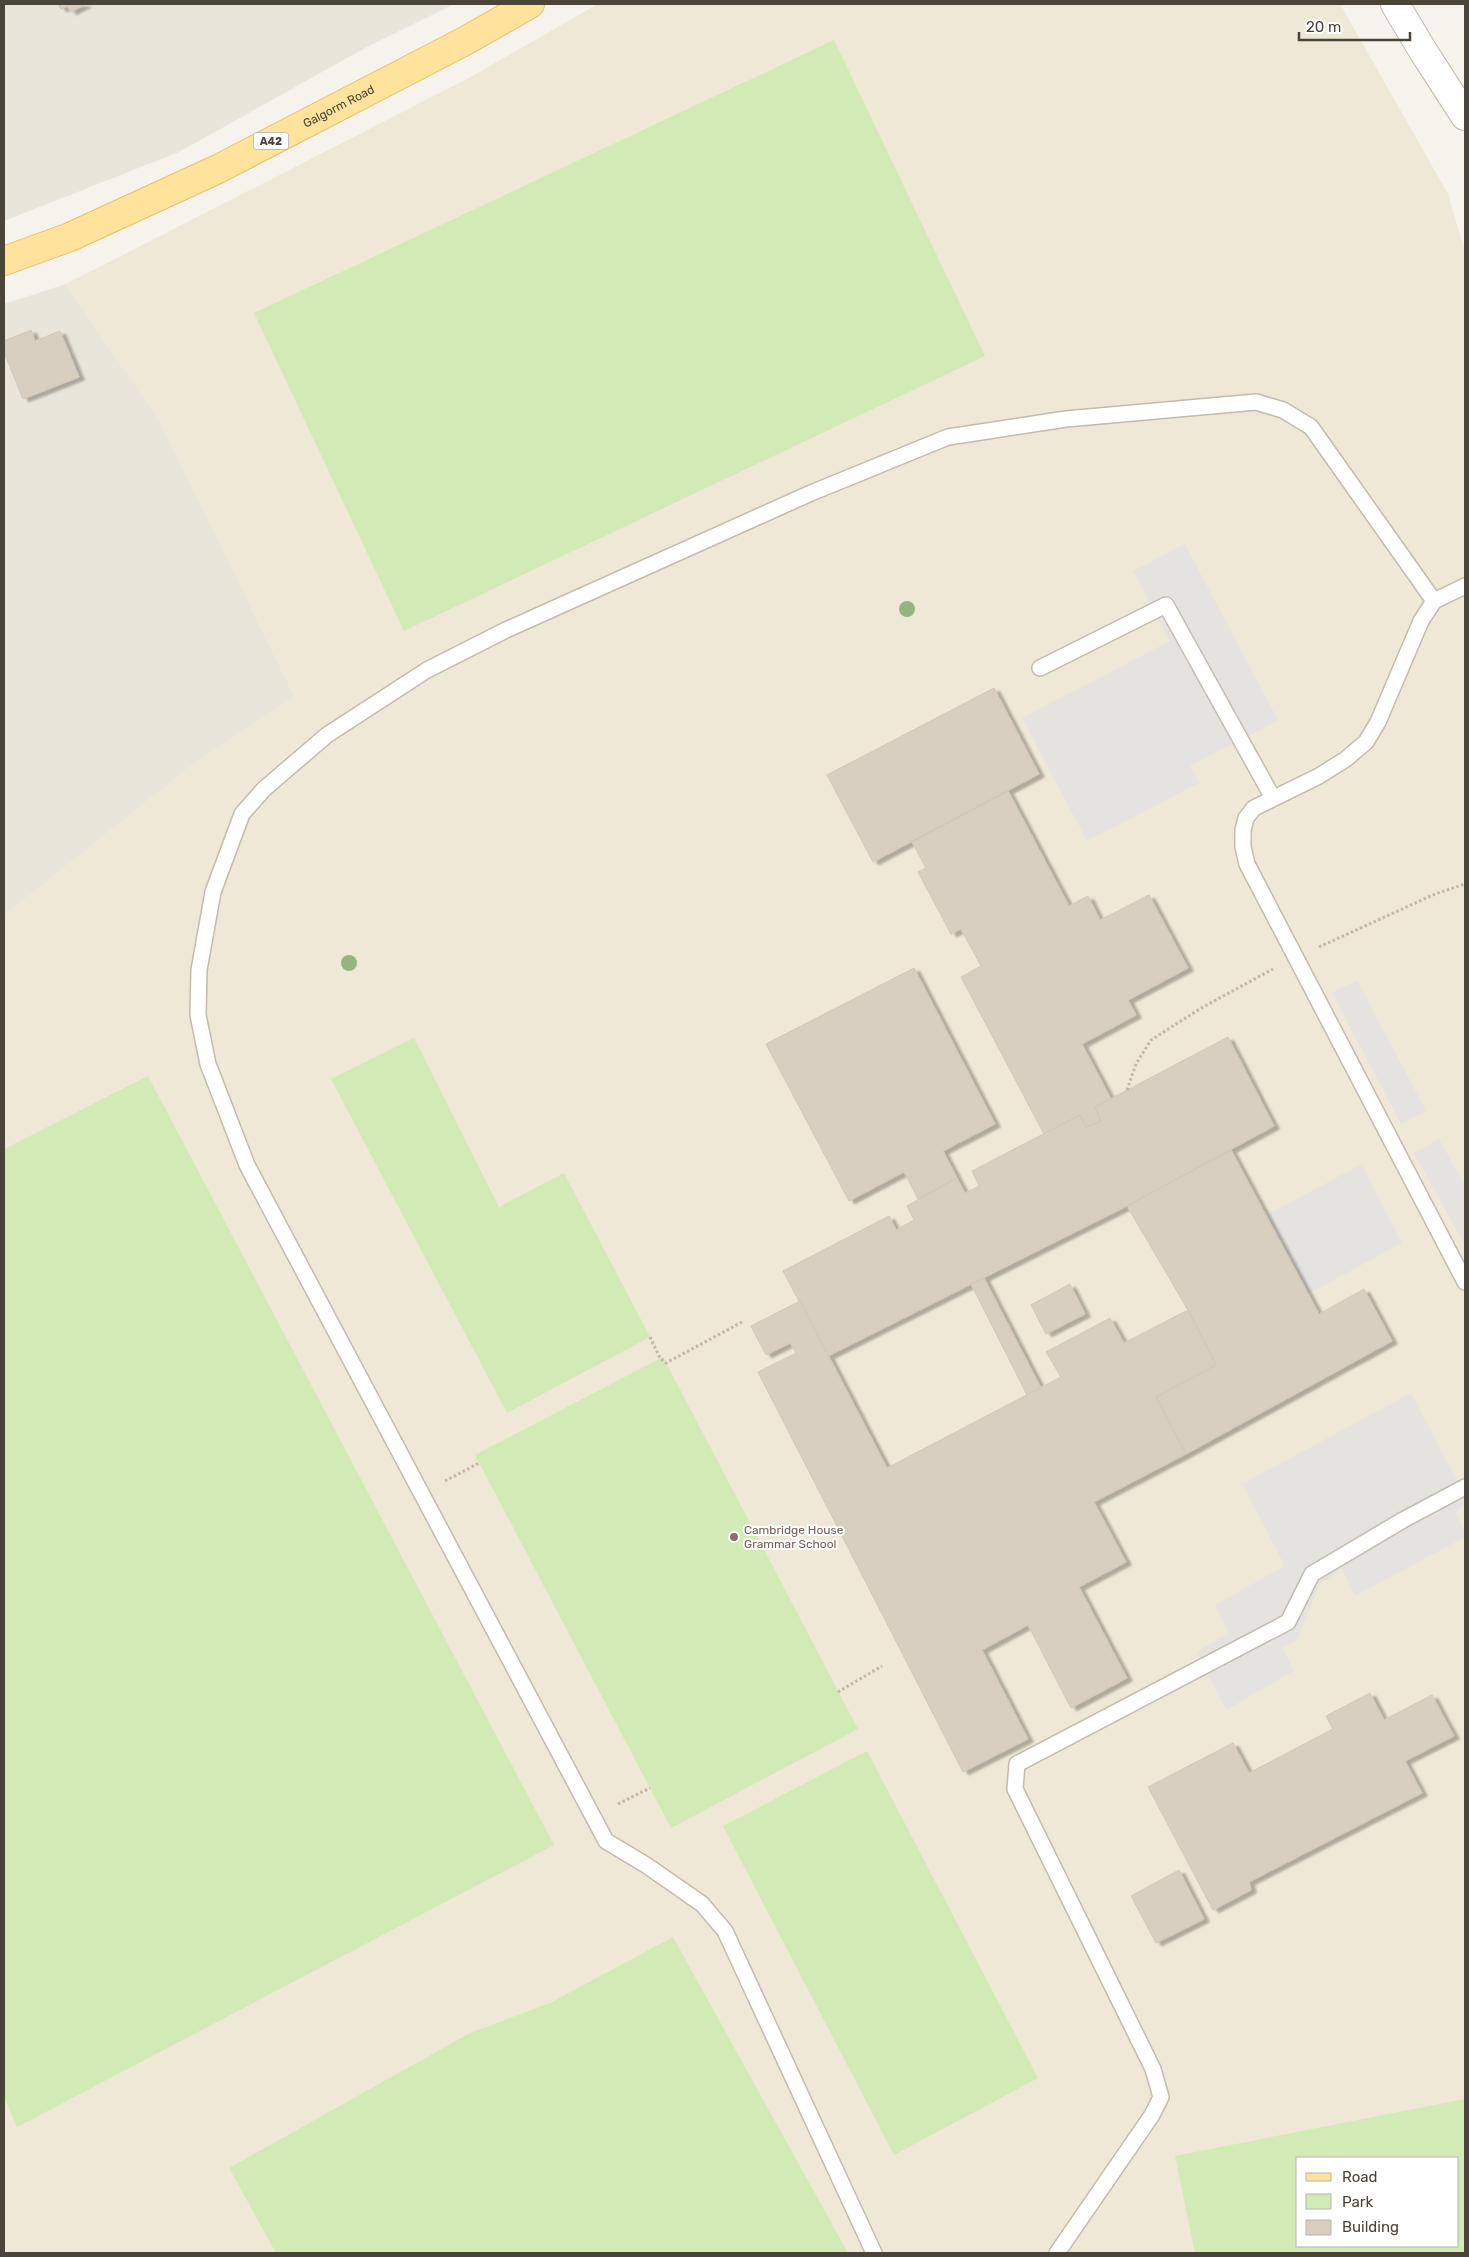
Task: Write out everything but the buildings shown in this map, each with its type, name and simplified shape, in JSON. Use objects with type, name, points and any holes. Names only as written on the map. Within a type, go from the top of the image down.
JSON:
[{"type":"main road","name":"Galgorm Road","points":[[4,261],[70,237],[218,170],[464,41],[530,4]]},
{"type":"street","points":[[1395,4],[1465,116]]},
{"type":"lane","points":[[874,2253],[725,1931],[702,1904],[646,1864],[606,1841],[420,1494],[247,1165],[208,1064],[198,1016],[199,970],[213,892],[242,814],[264,789],[327,735],[427,670],[506,630],[811,493],[948,437],[1066,419],[1256,402],[1283,410],[1311,427],[1434,601]]},
{"type":"lane","points":[[1465,586],[1434,601],[1421,621],[1378,722],[1366,742],[1346,759],[1319,776],[1254,808],[1246,818],[1242,830],[1247,864],[1294,958],[1465,1282]]},
{"type":"lane","points":[[1040,668],[1166,605],[1273,798]]},
{"type":"lane","points":[[1057,2253],[1152,2115],[1161,2097],[1153,2069],[1015,1789],[1017,1764],[1288,1622],[1312,1574],[1403,1520],[1465,1487]]},
{"type":"path","points":[[1127,1090],[1136,1064],[1151,1040],[1203,1007],[1294,958],[1435,894],[1465,884]]},
{"type":"path","points":[[650,1337],[660,1358],[666,1363],[744,1321]]},
{"type":"path","points":[[420,1494],[479,1463]]},
{"type":"path","points":[[838,1692],[882,1666]]},
{"type":"path","points":[[593,1818],[650,1788]]},
{"type":"shaded area","points":[[4,4],[454,4],[365,48],[179,152],[4,221]]},
{"type":"shaded area","name":"Cambridge House Grammar School","points":[[598,4],[1340,4],[1448,194],[1465,252],[1465,2253],[4,2253],[4,916],[190,767],[295,697],[161,423],[66,284],[467,79]]},
{"type":"shaded area","points":[[66,284],[161,423],[295,697],[190,767],[4,916],[4,304]]},
{"type":"shaded area","points":[[1185,544],[1278,720],[1190,766],[1199,783],[1087,841],[1022,718],[1170,641],[1133,571]]},
{"type":"shaded area","points":[[1357,980],[1426,1111],[1401,1124],[1332,993]]},
{"type":"shaded area","points":[[1439,1139],[1465,1187],[1465,1245],[1414,1153]]},
{"type":"shaded area","points":[[1362,1164],[1402,1243],[1308,1294],[1266,1215]]},
{"type":"shaded area","points":[[1411,1393],[1465,1495],[1465,1502],[1455,1514],[1465,1531],[1465,1537],[1355,1596],[1342,1569],[1320,1584],[1297,1640],[1283,1648],[1294,1671],[1226,1710],[1197,1652],[1228,1633],[1215,1605],[1285,1566],[1242,1484]]},
{"type":"green space","points":[[834,40],[985,356],[404,631],[254,313]]},
{"type":"green space","points":[[414,1038],[499,1207],[564,1173],[650,1337],[507,1413],[331,1079]]},
{"type":"green space","points":[[148,1076],[554,1845],[17,2127],[4,2097],[4,1149]]},
{"type":"green space","points":[[663,1357],[858,1729],[671,1828],[475,1455]]},
{"type":"green space","points":[[867,1751],[1038,2078],[894,2155],[723,1826]]},
{"type":"green space","points":[[673,1937],[848,2253],[276,2253],[229,2168],[470,2033],[550,2003]]},
{"type":"green space","points":[[1465,2099],[1465,2253],[1195,2253],[1175,2156]]},
{"type":"place","name":"Cambridge House Grammar School","points":[[734,1537]]}]
